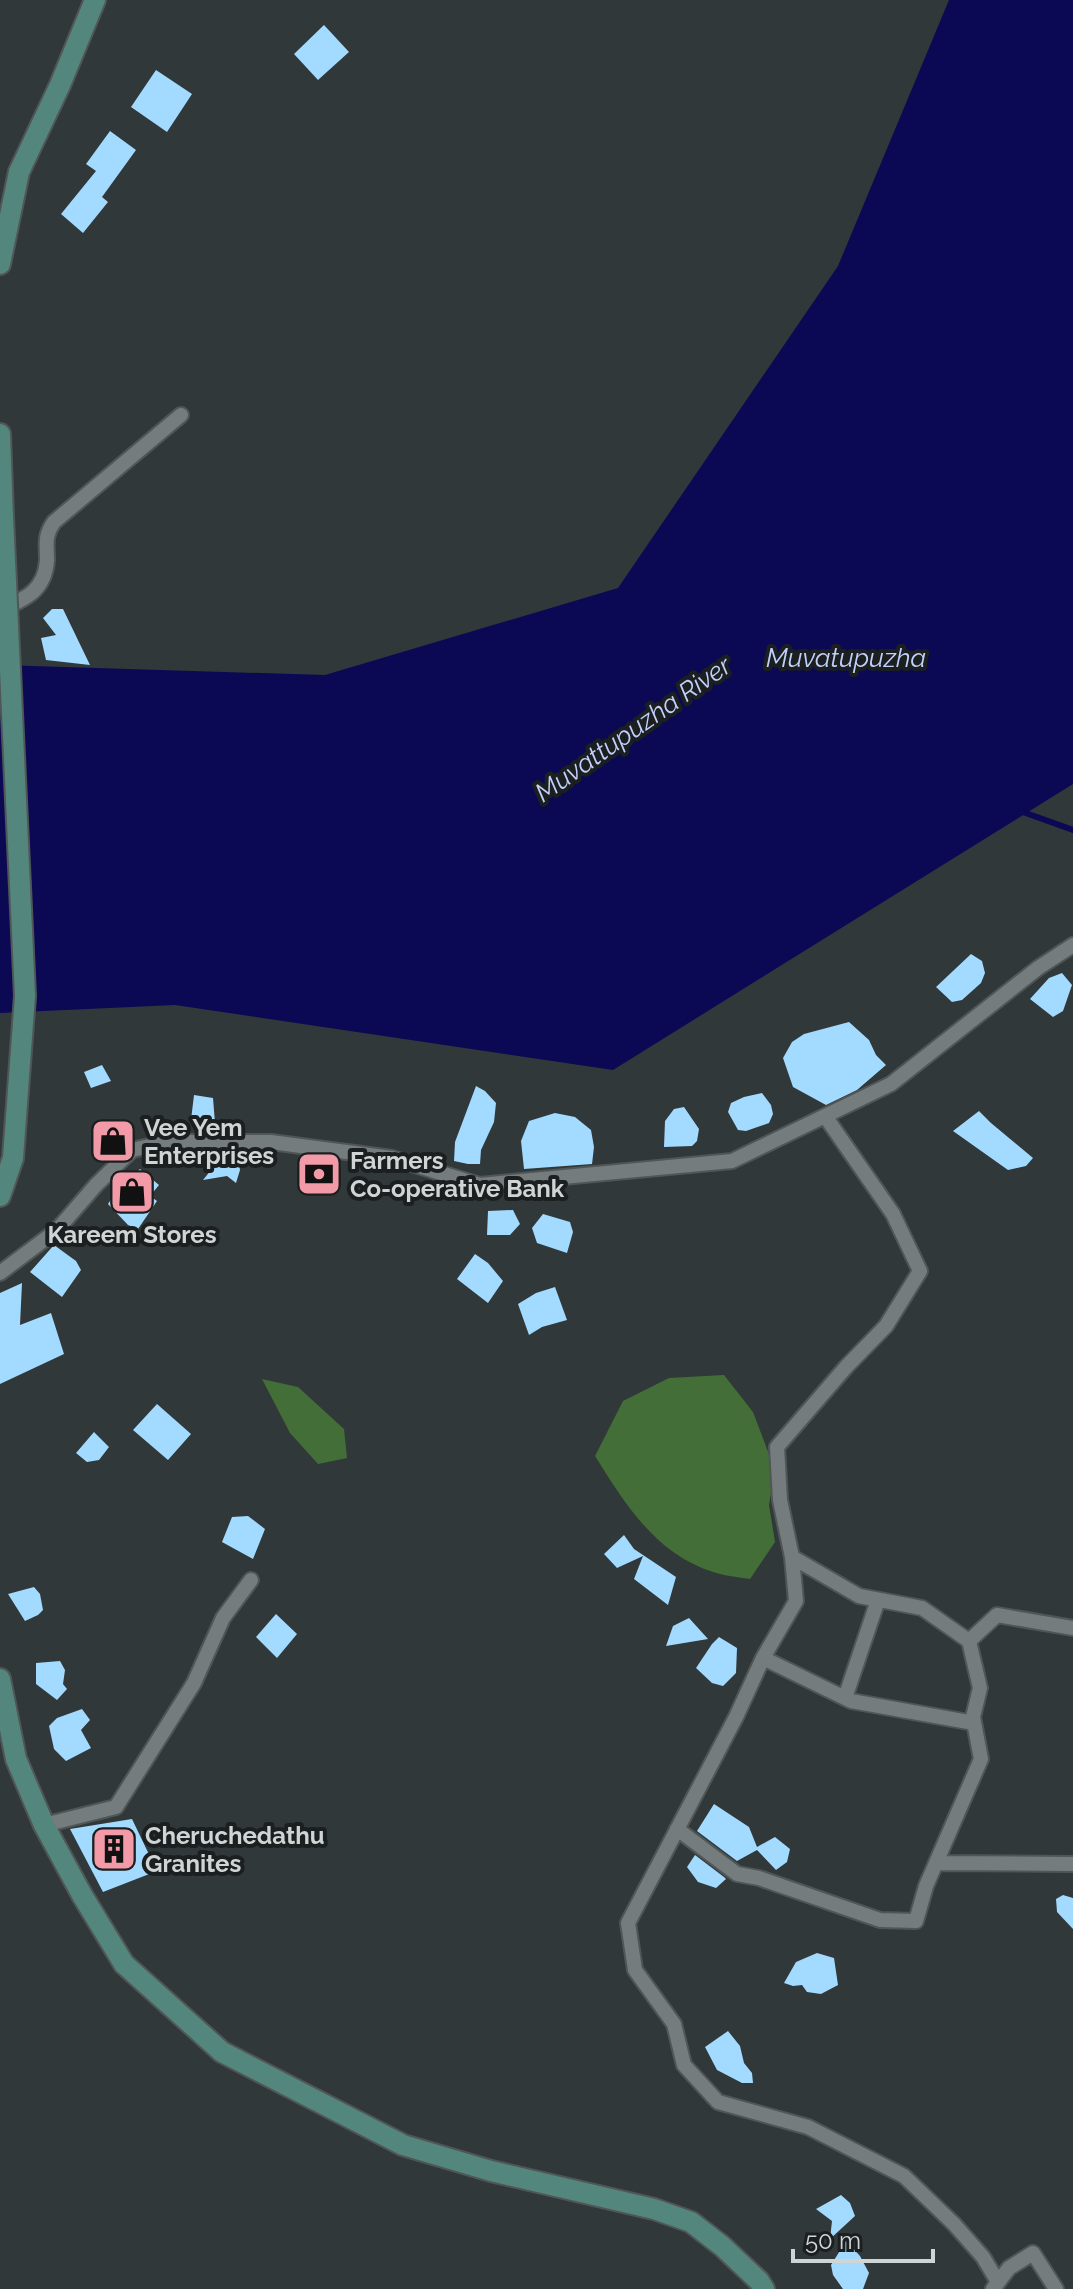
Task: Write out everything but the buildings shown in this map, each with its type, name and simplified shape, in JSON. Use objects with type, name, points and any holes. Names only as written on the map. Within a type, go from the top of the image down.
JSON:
[{"type":"main road","points":[[0,264],[6,197],[60,85],[95,0]]},
{"type":"main road","points":[[0,434],[25,996],[13,1158],[0,1196]]},
{"type":"main road","points":[[0,1679],[16,1759],[44,1825],[82,1895],[124,1964],[222,2052],[403,2145],[491,2171],[654,2209],[691,2222],[722,2246],[764,2289]]},
{"type":"street","points":[[0,610],[30,597],[42,579],[47,562],[45,537],[54,522],[181,415]]},
{"type":"street","points":[[0,1273],[57,1230],[132,1150],[167,1142],[271,1142],[392,1158],[480,1185],[732,1161],[891,1084],[1038,968],[1073,945]]},
{"type":"street","points":[[825,1116],[893,1214],[920,1271],[886,1326],[777,1447],[780,1500],[792,1557],[796,1601],[763,1658],[736,1717],[628,1923],[635,1970],[674,2024],[684,2065],[718,2102],[808,2127],[904,2176],[983,2257],[995,2285],[1009,2268],[1033,2253],[1056,2289]]},
{"type":"street","points":[[677,1829],[737,1874],[759,1878],[880,1920],[916,1921],[926,1886],[981,1759],[973,1717],[980,1688],[969,1641],[922,1608],[859,1596],[792,1557]]},
{"type":"street","points":[[44,1825],[116,1807],[194,1683],[223,1618],[251,1580]]},
{"type":"street","points":[[845,1698],[878,1600]]},
{"type":"street","points":[[969,1641],[997,1615],[1073,1628]]},
{"type":"street","points":[[763,1658],[845,1698],[974,1723]]},
{"type":"street","points":[[937,1863],[1073,1864]]},
{"type":"green space","points":[[724,1375],[753,1412],[775,1470],[769,1505],[775,1542],[750,1579],[713,1572],[675,1553],[630,1509],[595,1456],[623,1401],[669,1378]]},
{"type":"green space","points":[[262,1379],[298,1387],[344,1429],[347,1458],[318,1464],[290,1433]]},
{"type":"water","name":"Muvatupuzha","points":[[949,0],[1073,0],[1073,784],[613,1070],[175,1005],[0,1013],[0,665],[325,675],[618,588],[838,266]]},
{"type":"waterway","points":[[1020,811],[1073,830]]},
{"type":"place","name":"Vee Yem Enterprises","points":[[113,1141]]},
{"type":"place","name":"Farmers Co-operative Bank","points":[[319,1174]]},
{"type":"place","name":"Kareem Stores","points":[[132,1192]]},
{"type":"place","name":"Cheruchedathu Granites","points":[[114,1849]]},
{"type":"water label","name":"Muvattupuzha River","points":[[633,729]]}]
